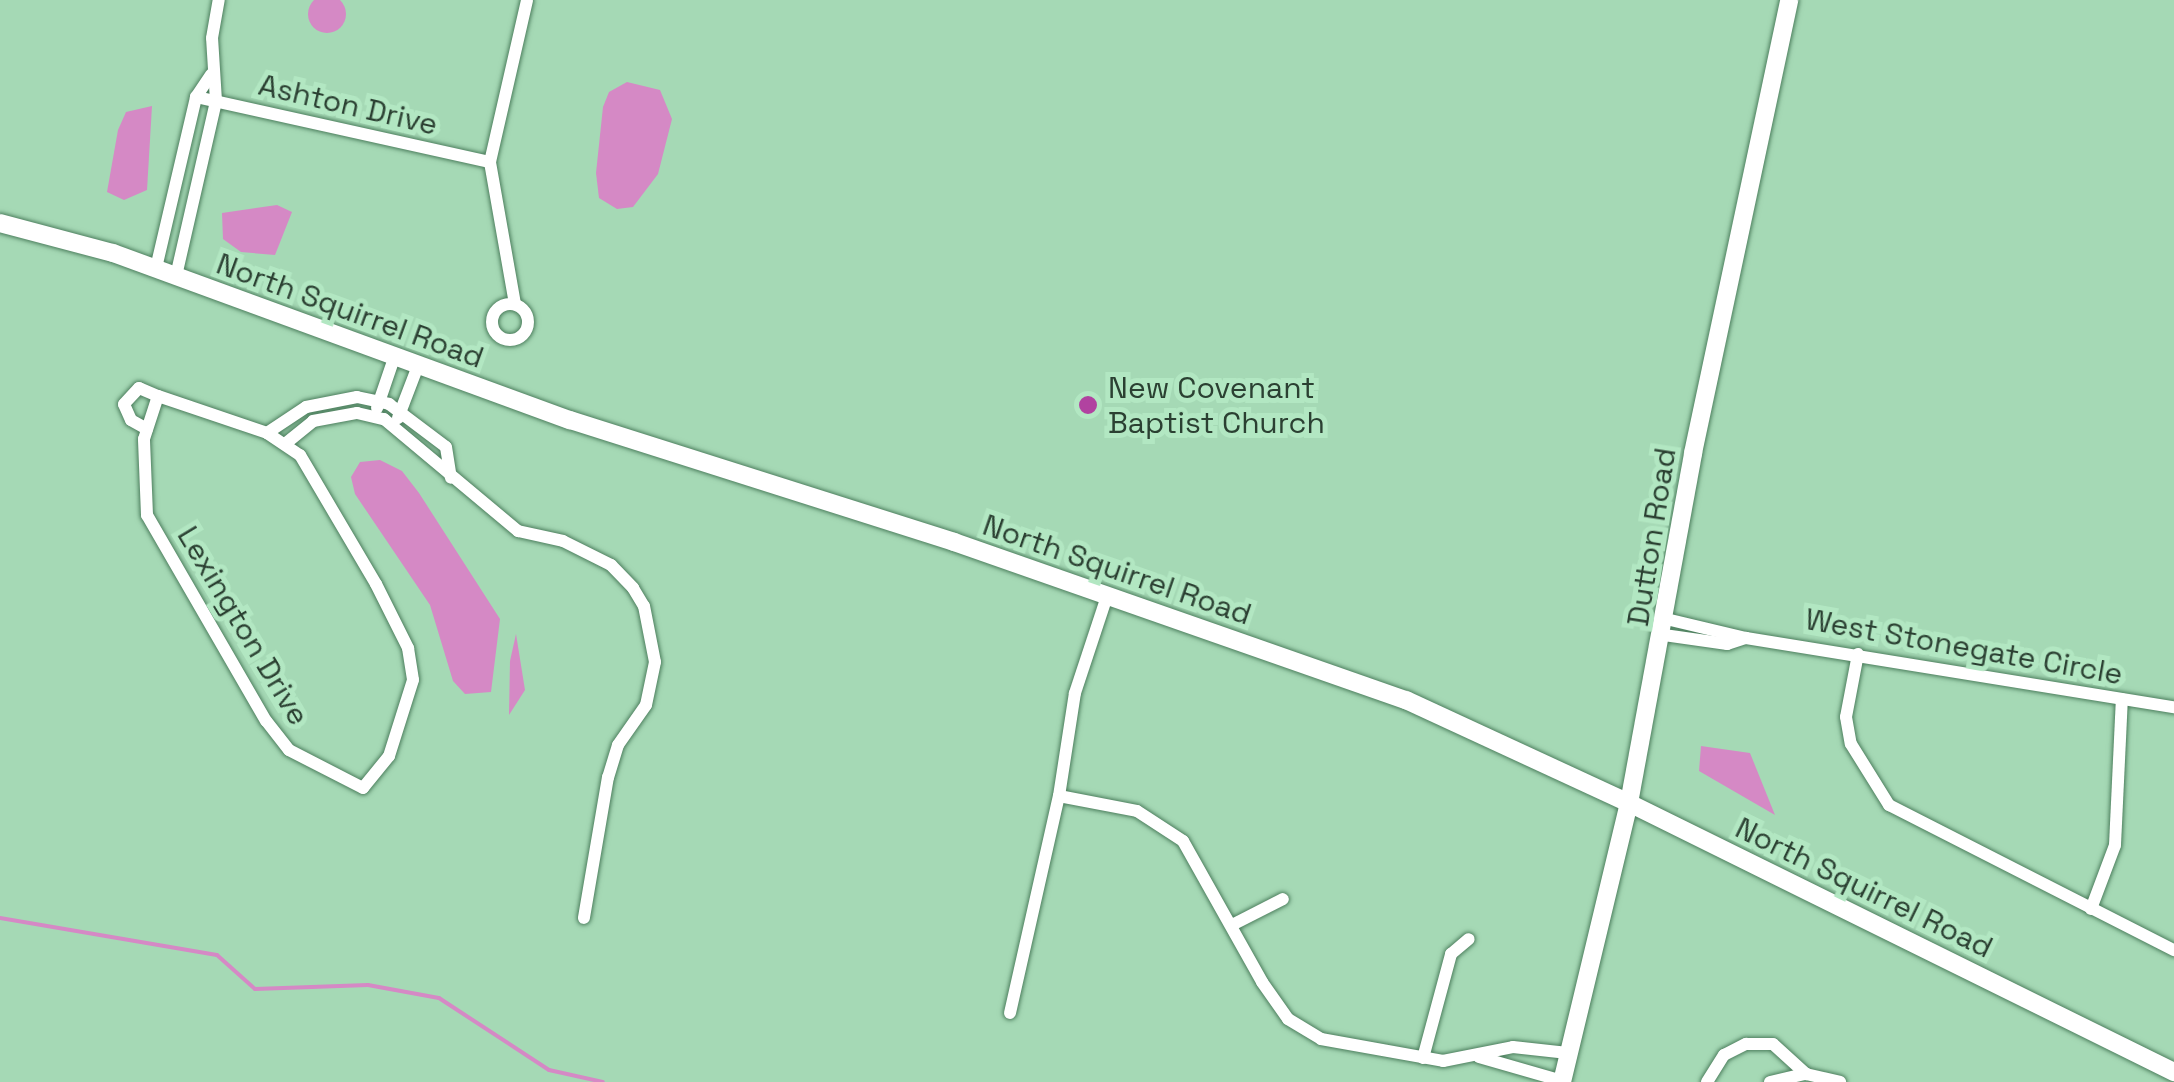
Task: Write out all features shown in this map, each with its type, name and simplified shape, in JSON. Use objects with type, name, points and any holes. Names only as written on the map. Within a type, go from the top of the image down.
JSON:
[{"type":"street","points":[[176,276],[216,101],[211,74],[219,0]]},
{"type":"street","points":[[514,304],[490,162],[528,0]]},
{"type":"street","name":"Dutton Road","points":[[1562,1081],[1629,803],[1665,627],[1693,453],[1789,0]]},
{"type":"street","points":[[156,268],[196,96],[211,74]]},
{"type":"street","name":"Ashton Drive","points":[[196,96],[490,162]]},
{"type":"street","points":[[178,180],[197,184]]},
{"type":"street","name":"North Squirrel Road","points":[[0,224],[156,268],[394,358],[1406,700],[1629,803],[2174,1072]]},
{"type":"street","points":[[374,417],[394,358]]},
{"type":"street","points":[[396,425],[418,366]]},
{"type":"street","points":[[147,429],[131,420],[124,404],[139,388],[158,396]]},
{"type":"street","name":"Lexington Drive","points":[[158,396],[267,433],[285,444],[326,492],[408,648],[414,680],[408,710],[389,756],[362,788],[290,750],[266,722],[147,515],[141,480],[147,429],[158,396]]},
{"type":"street","points":[[267,433],[306,406],[357,397],[379,402],[401,410],[446,446],[452,480]]},
{"type":"street","points":[[285,444],[313,421],[357,413],[396,425],[452,480],[518,531],[563,541],[611,566],[644,606],[655,662],[646,705],[618,744],[608,777],[584,918]]},
{"type":"street","points":[[1010,1012],[1060,796],[1075,693],[1107,596]]},
{"type":"street","name":"West Stonegate Circle","points":[[1665,627],[2174,706]]},
{"type":"street","points":[[1858,654],[1846,717],[1850,744],[1860,768],[1889,804],[2174,950]]},
{"type":"street","points":[[2091,909],[2116,845],[2122,699]]},
{"type":"street","points":[[1060,796],[1137,811],[1162,823],[1184,841],[1288,1019],[1322,1039],[1424,1058],[1477,1056],[1513,1047],[1568,1053]]},
{"type":"street","points":[[1232,925],[1283,899]]},
{"type":"street","points":[[1424,1058],[1451,954],[1469,939]]},
{"type":"street","points":[[1707,1082],[1724,1055],[1746,1044],[1773,1044],[1806,1074]]},
{"type":"street","points":[[1477,1056],[1562,1081]]},
{"type":"street","points":[[1770,1082],[1806,1074],[1840,1082]]},
{"type":"shaded area","points":[[327,-5],[340,1],[346,14],[340,27],[327,33],[314,27],[308,14],[314,1]]},
{"type":"shaded area","points":[[627,82],[660,90],[672,119],[658,174],[633,207],[617,209],[599,198],[596,173],[603,107],[609,92]]},
{"type":"shaded area","points":[[152,106],[147,190],[124,200],[107,192],[118,130],[126,112]]},
{"type":"shaded area","points":[[277,205],[292,212],[275,255],[241,252],[223,239],[222,213]]},
{"type":"shaded area","points":[[380,460],[402,471],[419,493],[500,619],[491,692],[465,694],[453,681],[430,605],[355,494],[351,477],[360,462]]},
{"type":"shaded area","points":[[516,634],[525,690],[509,715],[510,661]]},
{"type":"shaded area","points":[[1701,746],[1750,753],[1775,815],[1699,771]]},
{"type":"waterway","points":[[0,918],[217,955],[255,989],[368,985],[439,998],[549,1070],[603,1082]]},
{"type":"place","name":"New Covenant Baptist Church","points":[[1088,405]]}]
